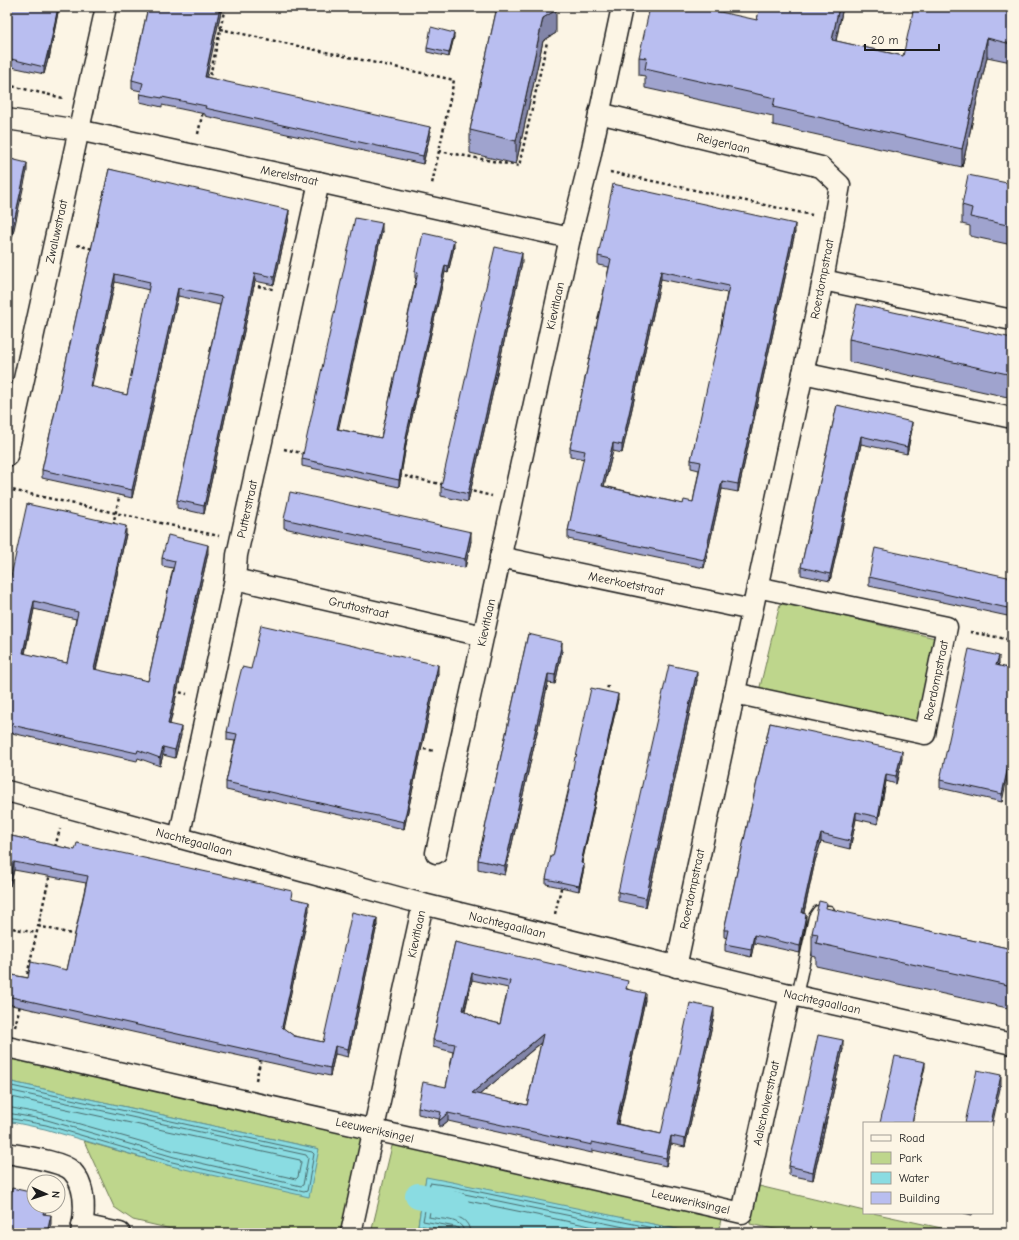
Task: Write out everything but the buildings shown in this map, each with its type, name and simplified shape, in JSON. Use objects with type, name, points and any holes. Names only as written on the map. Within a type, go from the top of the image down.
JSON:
[{"type":"street","name":"Zwaluwstraat","points":[[7,456],[13,405],[54,240],[106,7]]},
{"type":"street","name":"Kievitlaan","points":[[436,853],[512,500],[570,238],[588,167],[622,7]]},
{"type":"street","name":"Reigerlaan","points":[[599,113],[821,167],[840,185]]},
{"type":"street","name":"Merelstraat","points":[[7,120],[78,130],[570,238]]},
{"type":"street","name":"Putterstraat","points":[[179,838],[235,579],[241,541],[319,182]]},
{"type":"street","name":"Roerdompstraat","points":[[676,967],[823,280],[840,185]]},
{"type":"street","points":[[823,280],[1012,320]]},
{"type":"street","points":[[803,373],[1012,418]]},
{"type":"street","name":"Meerkoetstraat","points":[[500,557],[752,610]]},
{"type":"street","name":"Gruttostraat","points":[[235,579],[483,636]]},
{"type":"street","name":"Roerdompstraat","points":[[734,693],[925,734],[948,627],[757,587]]},
{"type":"street","name":"Nachtegaallaan","points":[[7,791],[423,904],[550,936],[793,995],[1012,1044]]},
{"type":"street","name":"Kievitlaan","points":[[351,1233],[423,904]]},
{"type":"street","name":"Aalscholverstraat","points":[[742,1213],[793,995]]},
{"type":"street","name":"Leeuweriksingel","points":[[9,1048],[742,1213]]},
{"type":"street","points":[[7,1153],[55,1163],[71,1171],[82,1187],[84,1211],[82,1229],[120,1233]]},
{"type":"lane","points":[[793,995],[814,917],[818,911],[836,913]]},
{"type":"path","points":[[208,88],[225,7]]},
{"type":"path","points":[[220,29],[454,80],[427,206]]},
{"type":"path","points":[[439,151],[519,166],[547,42]]},
{"type":"path","points":[[7,85],[84,102]]},
{"type":"path","points":[[193,155],[203,110]]},
{"type":"path","points":[[588,167],[817,216],[835,216]]},
{"type":"path","points":[[54,240],[93,248]]},
{"type":"path","points":[[248,284],[295,294]]},
{"type":"path","points":[[262,444],[314,456]]},
{"type":"path","points":[[395,474],[446,485]]},
{"type":"path","points":[[7,489],[241,541]]},
{"type":"path","points":[[461,489],[512,500]]},
{"type":"path","points":[[112,528],[121,490]]},
{"type":"path","points":[[948,627],[1012,640]]},
{"type":"path","points":[[604,701],[608,686]]},
{"type":"path","points":[[171,690],[209,698]]},
{"type":"path","points":[[411,746],[457,756]]},
{"type":"path","points":[[54,852],[64,807]]},
{"type":"path","points":[[24,987],[51,866]]},
{"type":"path","points":[[550,936],[562,883]]},
{"type":"path","points":[[38,926],[77,935]]},
{"type":"path","points":[[7,927],[36,933]]},
{"type":"path","points":[[9,1048],[21,1002]]},
{"type":"path","points":[[251,1103],[261,1057]]},
{"type":"green space","points":[[780,604],[808,608],[935,638],[919,722],[914,724],[765,693],[760,687]]},
{"type":"green space","points":[[7,1054],[365,1134],[345,1233],[188,1233],[133,1220],[114,1207],[84,1141],[171,1166],[319,1149],[7,1081]]},
{"type":"green space","points":[[404,1145],[478,1164],[533,1175],[721,1219],[718,1233],[691,1233],[426,1178],[418,1225],[464,1233],[371,1233],[392,1146]]},
{"type":"green space","points":[[759,1186],[863,1211],[863,1214],[878,1214],[964,1233],[794,1233],[750,1224]]},
{"type":"water","points":[[7,1081],[319,1149],[309,1197],[171,1166],[45,1129],[7,1121]]},
{"type":"water","points":[[426,1177],[691,1233],[464,1233],[418,1225]]},
{"type":"waterway","points":[[418,1196],[456,1205]]}]
